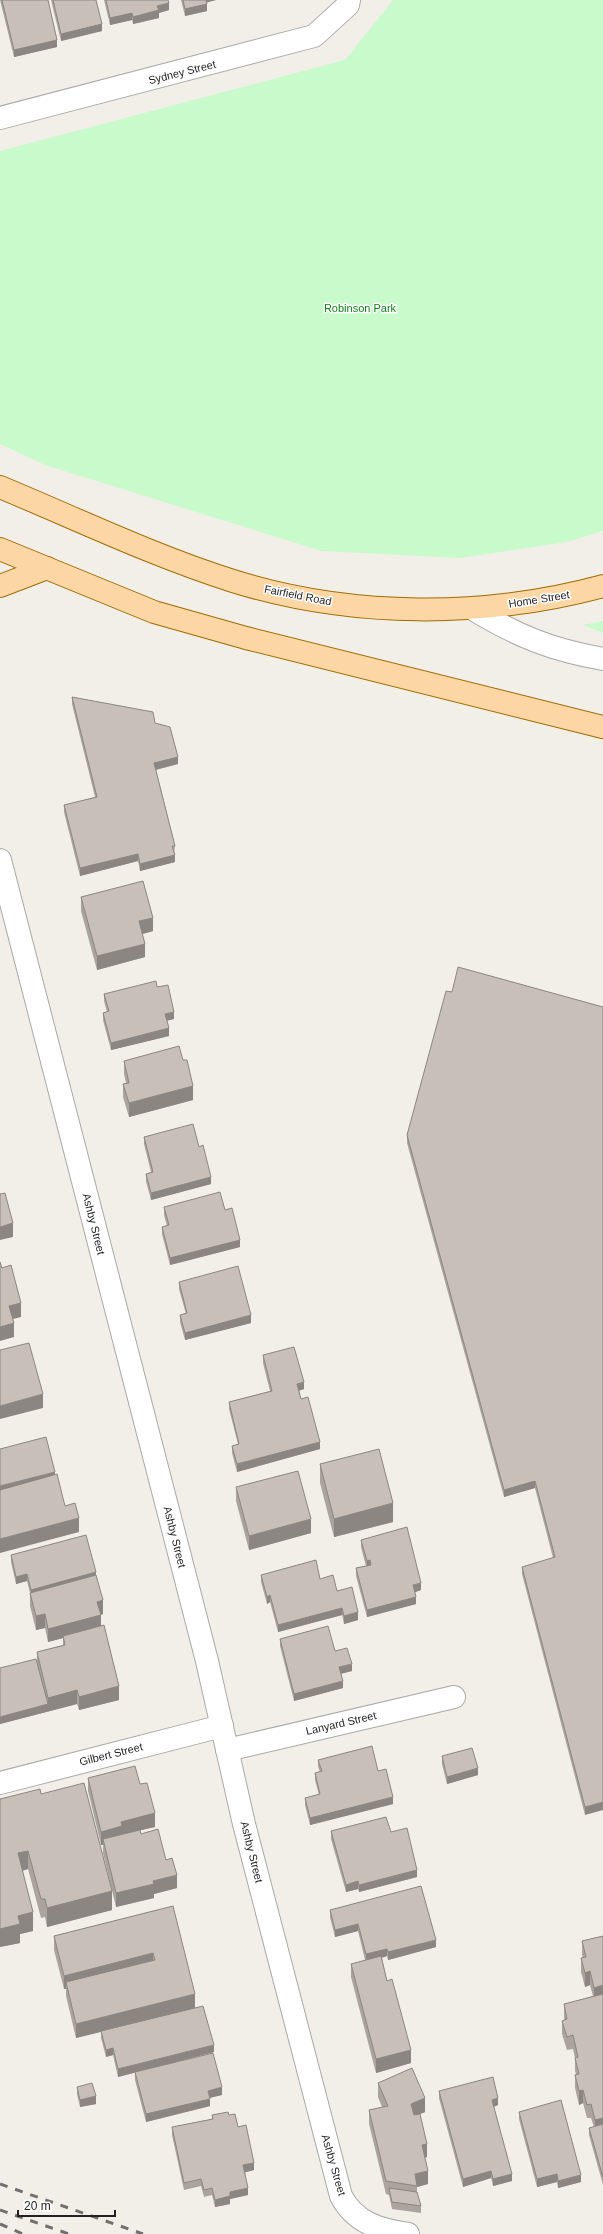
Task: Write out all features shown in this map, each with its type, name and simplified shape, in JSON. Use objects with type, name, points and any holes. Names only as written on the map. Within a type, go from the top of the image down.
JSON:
[{"type":"main road","name":"Fairfield Road","points":[[0,487],[152,551],[234,581],[296,596],[354,605],[428,610],[473,609]]},
{"type":"main road","points":[[0,549],[154,612],[216,630],[526,709],[603,727]]},
{"type":"main road","points":[[0,586],[47,568]]},
{"type":"main road","name":"Home Street","points":[[473,609],[572,594],[603,586]]},
{"type":"street","name":"Sydney Street","points":[[0,118],[314,36],[348,5],[349,0]]},
{"type":"street","points":[[473,609],[507,629],[534,641],[603,659]]},
{"type":"street","name":"Ashby Street","points":[[0,860],[222,1726],[244,1824],[341,2196],[353,2213],[374,2226],[408,2234]]},
{"type":"street","name":"Lanyard Street","points":[[227,1750],[454,1696]]},
{"type":"street","name":"Gilbert Street","points":[[0,1783],[222,1726]]},
{"type":"green space","name":"Robinson Park","points":[[393,0],[603,0],[603,531],[567,542],[460,558],[322,551],[45,465],[0,444],[0,151],[345,60]]},
{"type":"green space","points":[[603,621],[603,633],[583,625]]},
{"type":"building","points":[[2,0],[48,0],[57,40],[14,50]]},
{"type":"building","points":[[53,0],[96,0],[102,24],[61,34]]},
{"type":"building","points":[[106,0],[168,0],[169,3],[157,6],[159,10],[133,17],[132,13],[110,18]]},
{"type":"building","points":[[183,0],[206,0],[207,4],[185,9]]},
{"type":"building","points":[[72,697],[153,712],[155,723],[170,727],[178,757],[154,763],[175,846],[172,846],[175,855],[140,864],[138,854],[80,868],[64,805],[97,797]]},
{"type":"building","points":[[143,881],[153,918],[139,921],[145,944],[97,956],[81,897]]},
{"type":"building","points":[[458,967],[603,1007],[603,1802],[585,1807],[522,1567],[555,1557],[535,1481],[504,1490],[407,1135],[446,991],[452,992]]},
{"type":"building","points":[[156,981],[157,987],[168,985],[174,1012],[165,1014],[169,1028],[111,1043],[103,1013],[109,1011],[104,994]]},
{"type":"building","points":[[179,1046],[183,1060],[187,1060],[193,1086],[129,1103],[123,1084],[129,1083],[124,1061]]},
{"type":"building","points":[[193,1124],[199,1147],[203,1145],[211,1177],[151,1193],[146,1174],[153,1172],[144,1137]]},
{"type":"building","points":[[220,1192],[225,1210],[232,1208],[240,1240],[170,1258],[162,1227],[169,1225],[164,1207]]},
{"type":"building","points":[[5,1193],[13,1223],[0,1227],[0,1194]]},
{"type":"building","points":[[0,1262],[2,1268],[11,1265],[21,1303],[9,1306],[14,1323],[0,1327]]},
{"type":"building","points":[[238,1266],[251,1315],[185,1333],[180,1315],[187,1313],[179,1282]]},
{"type":"building","points":[[29,1343],[43,1394],[0,1406],[0,1350]]},
{"type":"building","points":[[294,1347],[304,1382],[297,1384],[301,1399],[308,1397],[320,1442],[237,1464],[232,1446],[239,1444],[229,1402],[272,1391],[263,1355]]},
{"type":"building","points":[[46,1437],[55,1472],[0,1486],[0,1449]]},
{"type":"building","points":[[379,1449],[393,1503],[334,1519],[320,1464]]},
{"type":"building","points":[[298,1471],[311,1519],[249,1536],[236,1487]]},
{"type":"building","points":[[57,1474],[65,1506],[75,1503],[79,1518],[0,1539],[0,1490]]},
{"type":"building","points":[[407,1527],[421,1583],[413,1585],[416,1597],[367,1610],[356,1568],[371,1565],[370,1560],[367,1561],[361,1540]]},
{"type":"building","points":[[86,1535],[96,1572],[31,1590],[27,1574],[16,1577],[11,1555]]},
{"type":"building","points":[[316,1560],[320,1579],[333,1575],[337,1591],[352,1587],[358,1612],[344,1616],[342,1608],[278,1625],[270,1595],[267,1597],[261,1575]]},
{"type":"building","points":[[96,1575],[103,1600],[97,1602],[101,1615],[48,1629],[45,1614],[36,1616],[30,1593]]},
{"type":"building","points":[[104,1625],[119,1686],[79,1697],[77,1690],[48,1698],[37,1652],[65,1645],[63,1636]]},
{"type":"building","points":[[328,1626],[335,1651],[347,1648],[352,1664],[339,1667],[343,1681],[294,1694],[280,1639]]},
{"type":"building","points":[[36,1659],[48,1704],[0,1717],[0,1668]]},
{"type":"building","points":[[372,1746],[378,1771],[386,1769],[393,1797],[310,1818],[305,1798],[320,1794],[315,1773],[322,1771],[318,1760]]},
{"type":"building","points":[[472,1748],[478,1768],[447,1777],[442,1756]]},
{"type":"building","points":[[135,1766],[140,1784],[147,1783],[155,1813],[121,1822],[122,1826],[101,1832],[88,1778]]},
{"type":"building","points":[[84,1783],[112,1891],[47,1908],[45,1899],[41,1899],[28,1851],[18,1853],[33,1912],[18,1916],[20,1924],[0,1929],[0,1799],[40,1789],[41,1794]]},
{"type":"building","points":[[386,1817],[391,1832],[407,1828],[417,1870],[359,1885],[358,1881],[346,1885],[331,1831]]},
{"type":"building","points":[[158,1829],[166,1860],[172,1858],[177,1875],[153,1881],[154,1884],[116,1893],[103,1839],[140,1830],[141,1834]]},
{"type":"building","points":[[421,1886],[436,1940],[388,1952],[387,1949],[366,1954],[358,1924],[335,1930],[330,1910]]},
{"type":"building","points":[[173,1906],[195,1994],[76,2024],[66,1982],[155,1960],[153,1953],[64,1976],[54,1936]]},
{"type":"building","points":[[603,1936],[603,1985],[594,1988],[590,1971],[585,1973],[581,1958],[586,1957],[582,1941]]},
{"type":"building","points":[[381,1956],[387,1981],[392,1979],[411,2050],[376,2059],[351,1964]]},
{"type":"building","points":[[603,1994],[603,2118],[595,2120],[591,2104],[587,2105],[583,2090],[579,2091],[575,2075],[579,2074],[575,2058],[578,2057],[573,2035],[567,2037],[562,2021],[567,2019],[564,2004]]},
{"type":"building","points":[[203,2006],[214,2045],[118,2069],[113,2048],[106,2050],[101,2031]]},
{"type":"building","points":[[213,2053],[222,2087],[208,2091],[210,2099],[146,2114],[135,2072]]},
{"type":"building","points":[[412,2068],[425,2098],[411,2104],[414,2115],[420,2114],[427,2144],[422,2145],[428,2171],[415,2174],[417,2186],[386,2181],[369,2110],[388,2106],[378,2083]]},
{"type":"building","points":[[493,2077],[498,2098],[492,2100],[512,2174],[493,2179],[491,2171],[463,2179],[439,2091]]},
{"type":"building","points":[[92,2083],[96,2096],[80,2100],[77,2087]]},
{"type":"building","points":[[561,2100],[581,2175],[558,2181],[557,2174],[537,2179],[519,2112]]},
{"type":"building","points":[[228,2112],[229,2115],[235,2114],[238,2127],[246,2125],[254,2163],[243,2165],[248,2188],[230,2192],[230,2196],[215,2200],[212,2188],[204,2190],[201,2179],[184,2183],[172,2127],[213,2119],[212,2115]]},
{"type":"building","points":[[603,2124],[603,2177],[589,2128]]},
{"type":"building","points":[[389,2188],[417,2192],[421,2206],[392,2202]]},
{"type":"railway","points":[[0,2184],[143,2234]]},
{"type":"railway","points":[[0,2210],[69,2234]]},
{"type":"railway","points":[[0,2224],[23,2234]]}]
